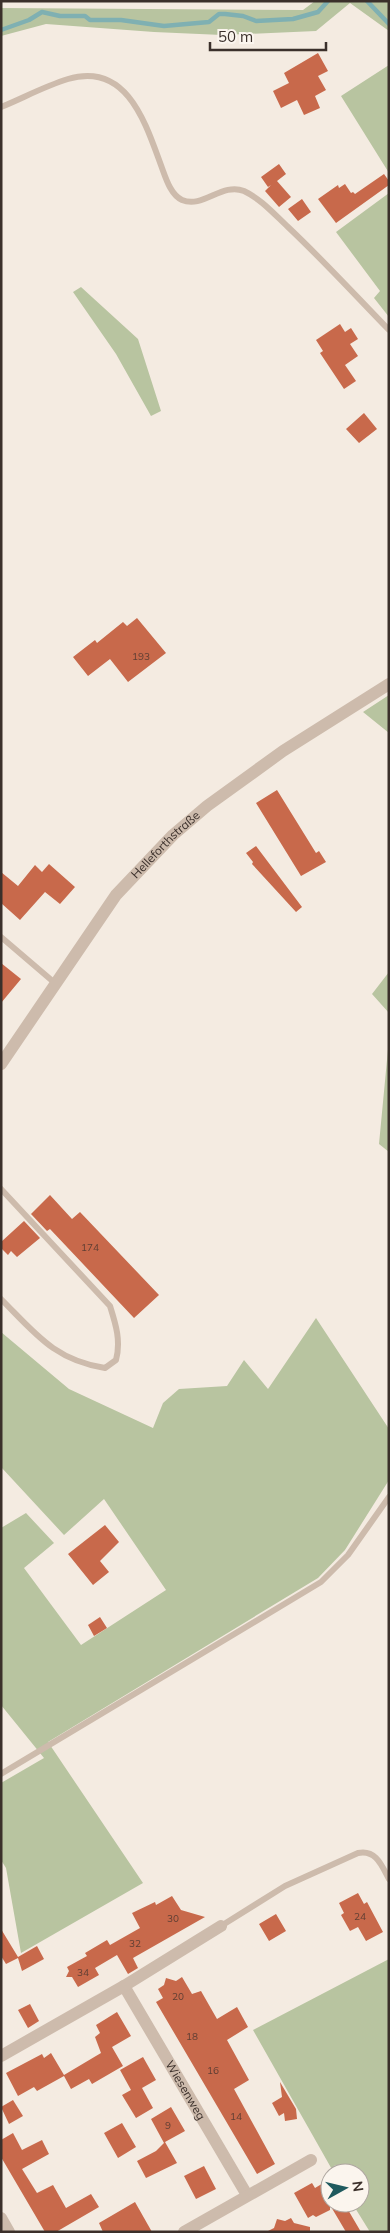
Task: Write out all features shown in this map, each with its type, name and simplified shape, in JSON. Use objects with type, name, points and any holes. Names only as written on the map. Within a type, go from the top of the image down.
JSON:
[{"type":"street","name":"Helleforthstraße","points":[[1,1064],[116,894],[173,835],[207,806],[279,754],[389,684]]},
{"type":"street","points":[[1,2056],[124,1986],[221,1926]]},
{"type":"street","name":"Wiesenweg","points":[[124,1986],[247,2195]]},
{"type":"street","points":[[184,2232],[310,2160]]},
{"type":"street","points":[[1,2218],[9,2232]]},
{"type":"lane","points":[[1,107],[69,79],[90,76],[114,82],[134,100],[154,145],[168,185],[181,199],[195,202],[224,191],[236,190],[243,191],[260,201],[303,241],[389,330]]},
{"type":"lane","points":[[1,937],[56,984]]},
{"type":"lane","points":[[1,1189],[110,1306],[117,1328],[119,1347],[116,1360],[104,1368],[86,1365],[63,1356],[37,1337],[1,1299]]},
{"type":"lane","points":[[1,1774],[321,1582],[348,1554],[389,1496]]},
{"type":"lane","points":[[221,1926],[285,1886],[358,1853],[366,1852],[375,1856],[389,1879]]},
{"type":"green space","points":[[315,1],[389,1],[389,31],[350,3],[316,31],[222,35],[46,24],[1,36],[1,8],[303,10]]},
{"type":"green space","points":[[389,65],[389,173],[341,96]]},
{"type":"green space","points":[[389,193],[389,317],[374,298],[380,291],[336,232]]},
{"type":"green space","points":[[81,287],[138,339],[161,411],[151,416],[116,354],[73,292]]},
{"type":"green space","points":[[389,695],[389,733],[363,712]]},
{"type":"green space","points":[[389,972],[389,1013],[372,994]]},
{"type":"green space","points":[[389,1039],[389,1152],[379,1144]]},
{"type":"green space","points":[[316,1318],[389,1429],[389,1480],[345,1550],[318,1578],[48,1742],[143,1883],[21,1953],[6,1868],[1,1860],[1,1783],[44,1758],[1,1705],[1,1528],[26,1513],[54,1543],[24,1568],[81,1645],[166,1590],[104,1499],[64,1535],[1,1467],[1,1332],[69,1389],[153,1428],[163,1403],[179,1389],[227,1386],[244,1360],[268,1389]]},
{"type":"green space","points":[[389,1959],[389,2232],[370,2232],[358,2213],[370,2213],[370,2163],[328,2163],[253,2030]]},
{"type":"building","points":[[318,53],[328,71],[318,76],[326,90],[315,96],[320,108],[304,115],[297,100],[281,108],[273,91],[289,83],[284,73]]},
{"type":"building","points":[[279,164],[286,174],[277,181],[291,197],[279,207],[265,191],[271,185],[268,187],[261,177]]},
{"type":"building","points":[[384,174],[389,181],[389,185],[336,223],[318,199],[338,185],[339,188],[345,184],[351,193],[355,194]]},
{"type":"building","points":[[302,199],[311,212],[298,221],[288,209]]},
{"type":"building","points":[[340,324],[345,332],[351,328],[358,339],[350,344],[358,356],[345,365],[356,381],[344,389],[320,353],[323,351],[316,340]]},
{"type":"building","points":[[364,413],[377,429],[359,443],[346,429]]},
{"type":"building","points":[[137,618],[166,653],[128,682],[110,659],[88,676],[73,657],[95,640],[97,643],[123,622],[127,626]]},
{"type":"building","points":[[277,790],[316,853],[319,851],[326,862],[301,876],[256,803]]},
{"type":"building","points":[[256,846],[302,907],[296,912],[252,864],[253,862],[246,853]]},
{"type":"building","points":[[49,864],[75,887],[60,904],[45,892],[20,920],[1,903],[1,872],[18,886],[35,865],[42,872]]},
{"type":"building","points":[[1,963],[21,979],[1,1003]]},
{"type":"building","points":[[50,1195],[72,1219],[80,1212],[159,1295],[134,1318],[50,1229],[47,1231],[31,1214]]},
{"type":"building","points":[[24,1221],[40,1238],[17,1257],[11,1251],[8,1255],[1,1248],[1,1242]]},
{"type":"building","points":[[105,1525],[119,1542],[100,1561],[109,1572],[93,1585],[68,1554]]},
{"type":"building","points":[[100,1617],[107,1628],[94,1636],[88,1625]]},
{"type":"building","points":[[358,1893],[364,1904],[367,1902],[383,1932],[366,1941],[358,1927],[350,1931],[341,1915],[344,1913],[339,1903]]},
{"type":"building","points":[[172,1896],[181,1910],[205,1917],[133,1958],[138,1968],[128,1974],[117,1955],[95,1968],[99,1975],[78,1987],[72,1977],[66,1977],[69,1971],[67,1967],[87,1956],[85,1953],[107,1940],[110,1945],[140,1928],[132,1913],[155,1902],[156,1905]]},
{"type":"building","points":[[276,1914],[286,1931],[269,1941],[259,1924]]},
{"type":"building","points":[[1,1929],[18,1957],[37,1946],[44,1959],[22,1971],[18,1958],[6,1964],[1,1956]]},
{"type":"building","points":[[182,1977],[192,1994],[201,1991],[217,2019],[237,2007],[248,2027],[227,2040],[249,2080],[234,2089],[275,2164],[257,2174],[156,2002],[163,1998],[158,1989],[164,1985],[166,1978],[176,1981]]},
{"type":"building","points":[[30,2004],[39,2021],[28,2028],[18,2010]]},
{"type":"building","points":[[117,2012],[131,2036],[112,2047],[123,2066],[92,2084],[89,2079],[71,2089],[64,2076],[37,2091],[34,2087],[18,2096],[6,2073],[42,2054],[44,2058],[51,2053],[64,2075],[101,2053],[95,2037],[100,2033],[96,2025]]},
{"type":"building","points":[[143,2057],[156,2080],[142,2088],[153,2108],[136,2118],[122,2095],[131,2090],[120,2070]]},
{"type":"building","points":[[280,2082],[296,2109],[297,2119],[285,2121],[284,2113],[279,2116],[272,2103],[282,2097]]},
{"type":"building","points":[[13,2100],[23,2116],[9,2124],[1,2107]]},
{"type":"building","points":[[171,2107],[185,2131],[165,2142],[177,2163],[146,2178],[137,2161],[156,2151],[164,2143],[151,2119]]},
{"type":"building","points":[[122,2123],[136,2147],[118,2158],[104,2133]]},
{"type":"building","points":[[13,2133],[22,2150],[42,2140],[49,2154],[22,2169],[37,2193],[53,2185],[66,2208],[91,2194],[99,2207],[56,2232],[45,2232],[1,2157],[1,2140]]},
{"type":"building","points":[[204,2166],[216,2189],[196,2199],[184,2176]]},
{"type":"building","points":[[312,2183],[315,2188],[320,2185],[320,2213],[324,2213],[308,2218],[294,2193]]},
{"type":"building","points":[[135,2202],[152,2232],[103,2232],[99,2223]]},
{"type":"building","points":[[335,2213],[350,2213],[361,2232],[346,2232]]},
{"type":"building","points":[[291,2218],[294,2223],[310,2227],[310,2232],[266,2232],[274,2228],[277,2219],[285,2221]]},
{"type":"waterway","points":[[1,30],[29,20],[42,12],[60,16],[85,16],[90,20],[121,20],[164,26],[209,22],[219,14],[243,16],[256,21],[293,19],[318,12],[328,1]]},
{"type":"waterway","points":[[367,1],[389,24]]}]
